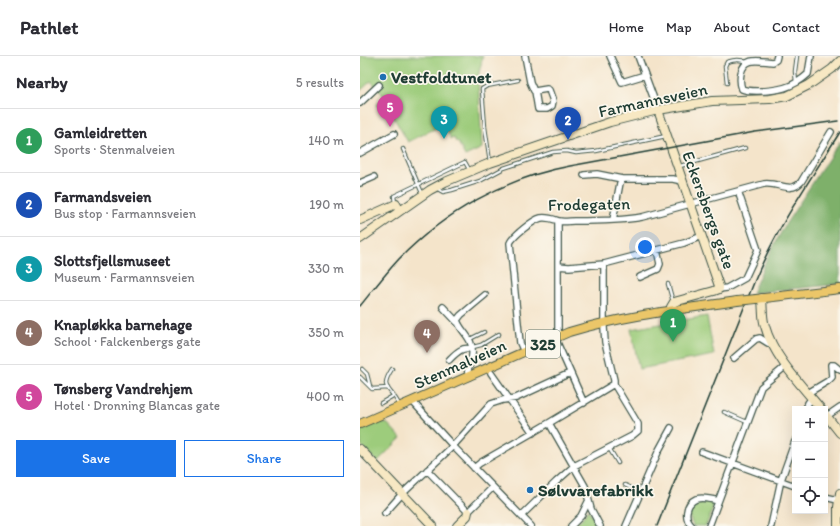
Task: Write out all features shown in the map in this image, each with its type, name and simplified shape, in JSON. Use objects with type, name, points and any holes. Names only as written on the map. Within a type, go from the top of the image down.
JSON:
[{"type":"main road","name":"Farmannsveien","points":[[360,218],[395,209],[422,196],[436,187],[490,163],[541,144],[610,122],[658,110],[712,102],[770,99],[787,96],[809,85],[832,69],[840,61]]},
{"type":"main road","name":"Eckersbergs gate","points":[[658,110],[719,283],[719,289],[674,302]]},
{"type":"main road","points":[[360,239],[395,209]]},
{"type":"main road","name":"325","points":[[759,299],[840,289]]},
{"type":"main road","points":[[759,299],[764,324],[772,344],[786,366],[818,406]]},
{"type":"main road","name":"Stenmalveien","points":[[360,424],[413,402],[557,337],[580,329],[671,311],[759,299]]},
{"type":"main road","points":[[671,311],[671,307],[674,302]]},
{"type":"main road","points":[[828,418],[840,433]]},
{"type":"main road","points":[[360,449],[433,526]]},
{"type":"main road","points":[[838,526],[839,497]]},
{"type":"main road","points":[[457,526],[467,516],[468,512]]},
{"type":"street","points":[[524,56],[530,82],[535,91]]},
{"type":"street","points":[[610,56],[622,82],[645,75]]},
{"type":"street","points":[[638,56],[658,110]]},
{"type":"street","points":[[777,56],[776,60],[773,62],[765,59],[746,62],[742,67],[741,88],[743,90],[777,90],[796,83],[808,74],[812,56]]},
{"type":"street","points":[[360,103],[379,85]]},
{"type":"street","name":"Frodegaten","points":[[524,352],[520,343],[510,243],[511,240],[538,219],[550,218],[558,221],[612,220],[642,217],[771,183],[796,188],[831,132]]},
{"type":"street","points":[[360,152],[394,134]]},
{"type":"street","points":[[584,175],[597,174],[622,179],[682,181]]},
{"type":"street","points":[[360,183],[374,177]]},
{"type":"street","points":[[612,220],[620,182],[622,179]]},
{"type":"street","points":[[719,289],[727,288],[745,278],[758,250],[738,191]]},
{"type":"street","points":[[558,221],[557,337],[570,373],[584,403]]},
{"type":"street","points":[[558,266],[569,267],[604,264],[702,236]]},
{"type":"street","points":[[640,277],[658,269],[660,264],[657,250]]},
{"type":"street","points":[[521,516],[574,466],[632,436],[638,431],[638,424],[614,384],[605,342],[604,264]]},
{"type":"street","points":[[458,323],[457,319],[461,314],[485,295]]},
{"type":"street","points":[[443,307],[470,339],[472,358],[467,371],[468,377]]},
{"type":"street","points":[[734,358],[756,339],[760,338],[768,344],[772,344]]},
{"type":"street","points":[[449,360],[462,349],[472,348]]},
{"type":"street","points":[[807,406],[810,396],[832,377],[831,365],[834,365],[840,370]]},
{"type":"street","points":[[709,526],[761,387],[786,366]]},
{"type":"street","points":[[385,512],[453,446],[488,406],[497,401],[516,398],[570,373]]},
{"type":"street","points":[[491,374],[533,432]]},
{"type":"street","points":[[474,468],[480,462],[584,403],[614,384]]},
{"type":"street","points":[[413,402],[453,446],[531,526]]},
{"type":"street","points":[[828,414],[840,407]]},
{"type":"street","points":[[549,423],[585,486],[588,502],[600,526]]},
{"type":"street","points":[[626,526],[659,450],[671,428]]},
{"type":"street","points":[[771,526],[781,480],[795,442]]},
{"type":"street","points":[[702,452],[792,485]]},
{"type":"street","points":[[428,470],[468,512],[493,487]]},
{"type":"street","points":[[828,497],[839,497]]},
{"type":"street","points":[[692,526],[687,520],[687,515],[688,508],[694,500],[702,498],[718,501]]},
{"type":"street","points":[[571,526],[581,516],[588,502]]},
{"type":"lane","points":[[796,83],[795,71],[797,56]]},
{"type":"lane","points":[[727,83],[725,66],[727,62],[736,60],[746,62]]},
{"type":"lane","points":[[490,163],[482,90],[487,86],[518,80]]},
{"type":"lane","points":[[436,187],[438,190],[443,192],[452,190],[480,181],[504,168],[553,152],[567,151],[576,153],[596,151],[667,136]]},
{"type":"lane","points":[[678,166],[745,148]]},
{"type":"lane","points":[[404,149],[422,196]]},
{"type":"lane","points":[[395,209],[394,196],[465,162],[470,171]]},
{"type":"lane","points":[[668,284],[674,302]]},
{"type":"lane","points":[[470,339],[484,332]]},
{"type":"lane","points":[[472,348],[481,345],[499,334]]},
{"type":"lane","points":[[362,369],[367,374],[370,387]]},
{"type":"lane","points":[[392,369],[386,378],[386,382],[400,407]]},
{"type":"lane","points":[[360,377],[372,389],[388,388]]},
{"type":"lane","points":[[380,403],[393,396]]},
{"type":"lane","points":[[724,412],[748,422]]},
{"type":"lane","points":[[609,448],[618,463]]},
{"type":"lane","points":[[625,485],[641,492]]},
{"type":"green space","points":[[360,56],[483,56],[478,77],[482,148],[465,156],[458,142],[456,142],[454,138],[451,139],[443,125],[454,120],[451,114],[436,121],[438,127],[408,142],[394,118],[376,105],[384,96],[371,81],[360,91]]},
{"type":"green space","points":[[840,141],[840,284],[752,293],[767,258],[785,225]]},
{"type":"green space","points":[[707,316],[714,355],[639,369],[631,329]]},
{"type":"green space","points":[[382,422],[388,424],[401,438],[377,462],[361,445],[360,432],[366,427]]},
{"type":"green space","points":[[703,500],[713,502],[714,505],[706,526],[693,526],[688,512],[694,502]]},
{"type":"green space","points":[[588,510],[599,526],[574,526],[580,521]]},
{"type":"railway","points":[[360,306],[399,259],[436,226],[477,199],[522,179],[570,166],[755,132],[838,121]]},
{"type":"railway","points":[[657,526],[764,260],[794,204],[840,132]]},
{"type":"place","name":"Vestfoldtunet","points":[[383,77]]},
{"type":"place","name":"Tønsberg Vandrehjem","points":[[390,127]]},
{"type":"place","name":"Slottsfjellsmuseet","points":[[444,139]]},
{"type":"place","name":"Farmandsveien","points":[[568,140]]},
{"type":"place","name":"Gamleidretten","points":[[673,342]]},
{"type":"place","name":"Knapløkka barnehage","points":[[427,353]]},
{"type":"place","name":"Sølvvarefabrikk","points":[[530,490]]}]
